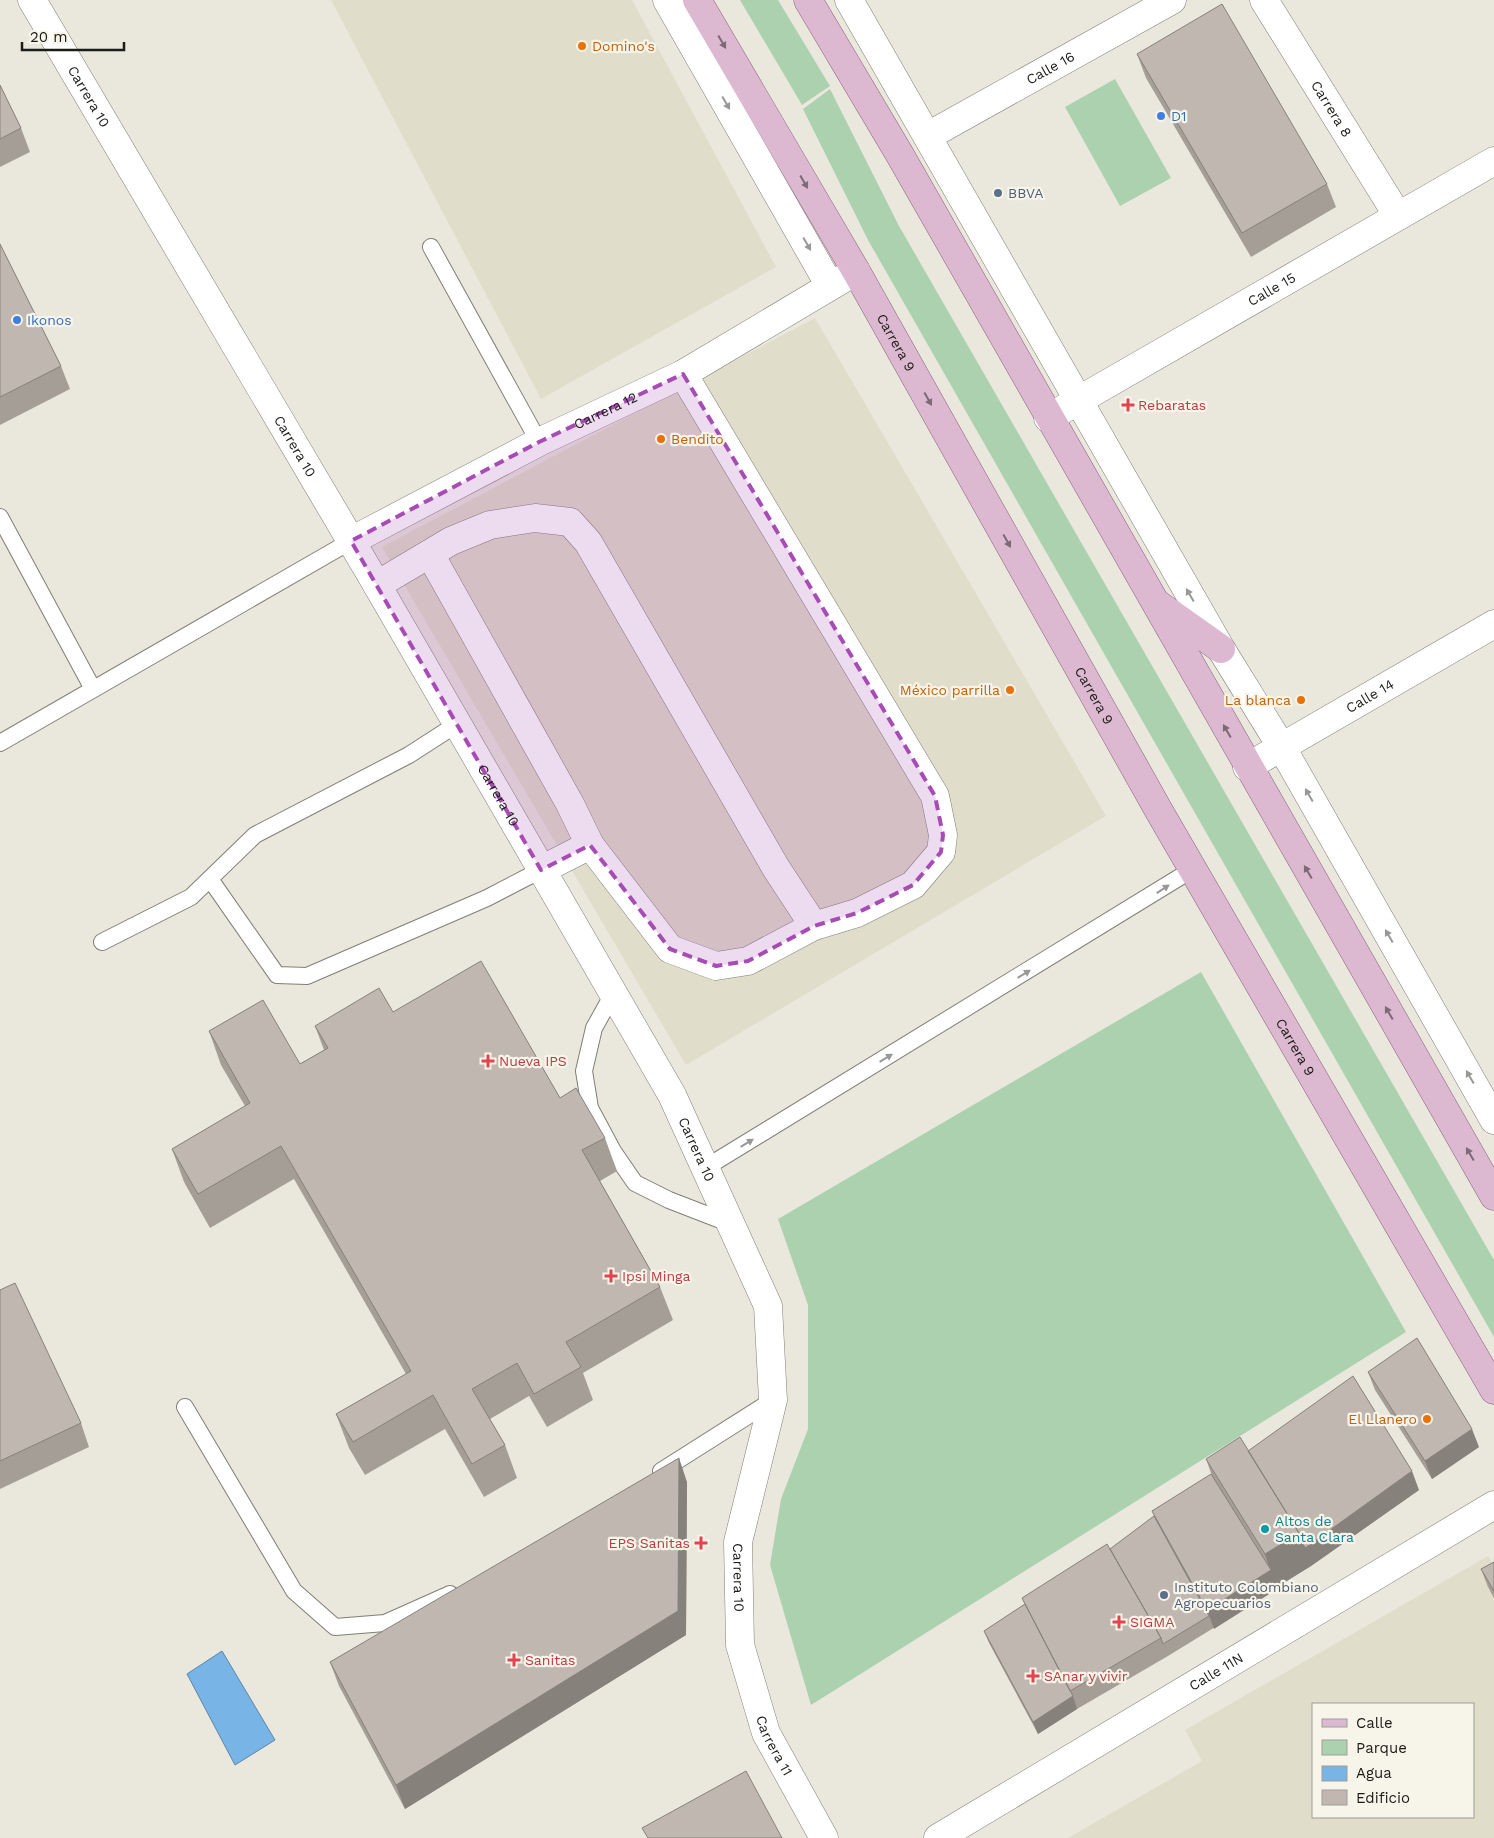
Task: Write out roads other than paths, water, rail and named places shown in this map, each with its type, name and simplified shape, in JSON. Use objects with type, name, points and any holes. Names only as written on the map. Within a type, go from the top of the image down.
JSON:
[{"type":"main road","name":"Carrera 9","points":[[697,0],[856,271],[1193,870],[1494,1390]]},
{"type":"main road","points":[[808,0],[900,155],[1048,418],[1494,1196]]},
{"type":"main road","points":[[1152,600],[1221,649]]},
{"type":"street","name":"Carrera 10","points":[[32,0],[351,540],[672,1095],[768,1306],[773,1400],[738,1542],[740,1645]]},
{"type":"street","points":[[667,0],[830,286]]},
{"type":"street","points":[[850,0],[1221,649],[1281,746],[1494,1120]]},
{"type":"street","name":"Calle 16","points":[[928,136],[1172,0]]},
{"type":"street","name":"Carrera 8","points":[[1264,0],[1398,216]]},
{"type":"street","name":"Calle 15","points":[[1048,418],[1494,161]]},
{"type":"street","name":"Carrera 12","points":[[351,540],[539,442],[683,374],[856,271]]},
{"type":"street","points":[[430,554],[566,795],[590,845],[670,949],[716,966],[748,961],[814,926],[857,913],[913,885],[941,852],[943,835],[935,796],[683,374]]},
{"type":"street","points":[[377,585],[451,541],[490,525],[535,518],[570,522],[588,542],[776,868],[814,926]]},
{"type":"street","name":"Calle 14","points":[[1247,766],[1494,624]]},
{"type":"street","points":[[541,870],[590,845]]},
{"type":"street","name":"Calle 11N","points":[[938,1838],[1494,1505]]},
{"type":"street","name":"Carrera 11","points":[[740,1645],[766,1733],[824,1838]]},
{"type":"lane","points":[[431,248],[539,442]]},
{"type":"lane","points":[[0,517],[93,690]]},
{"type":"lane","points":[[0,743],[351,540]]},
{"type":"lane","points":[[102,942],[191,897],[255,836],[409,755],[457,724]]},
{"type":"lane","points":[[210,879],[277,975],[307,976],[487,898],[541,870]]},
{"type":"lane","points":[[705,1168],[1193,870]]},
{"type":"lane","points":[[613,994],[594,1028],[584,1072],[590,1108],[613,1151],[635,1183],[669,1200],[731,1224]]},
{"type":"lane","points":[[647,1480],[773,1400]]},
{"type":"lane","points":[[184,1407],[294,1591],[334,1627],[385,1623],[465,1588]]},
{"type":"water","points":[[222,1651],[275,1740],[235,1765],[187,1674]]},
{"type":"place","name":"Domino's","points":[[582,46]]},
{"type":"place","name":"D1","points":[[1161,116]]},
{"type":"place","name":"BBVA","points":[[998,193]]},
{"type":"place","name":"Ikonos","points":[[17,320]]},
{"type":"place","name":"Rebaratas","points":[[1128,405]]},
{"type":"place","name":"Bendito","points":[[661,439]]},
{"type":"place","name":"México parrilla","points":[[1010,690]]},
{"type":"place","name":"La blanca","points":[[1301,700]]},
{"type":"place","name":"Nueva IPS","points":[[488,1061]]},
{"type":"place","name":"Ipsi Minga","points":[[611,1276]]},
{"type":"place","name":"El Llanero","points":[[1427,1419]]},
{"type":"place","name":"Altos de Santa Clara","points":[[1265,1529]]},
{"type":"place","name":"EPS Sanitas","points":[[701,1543]]},
{"type":"place","name":"Instituto Colombiano Agropecuarios","points":[[1164,1595]]},
{"type":"place","name":"SIGMA","points":[[1119,1622]]},
{"type":"place","name":"Sanitas","points":[[514,1660]]},
{"type":"place","name":"SAnar y vivir","points":[[1033,1676]]}]
